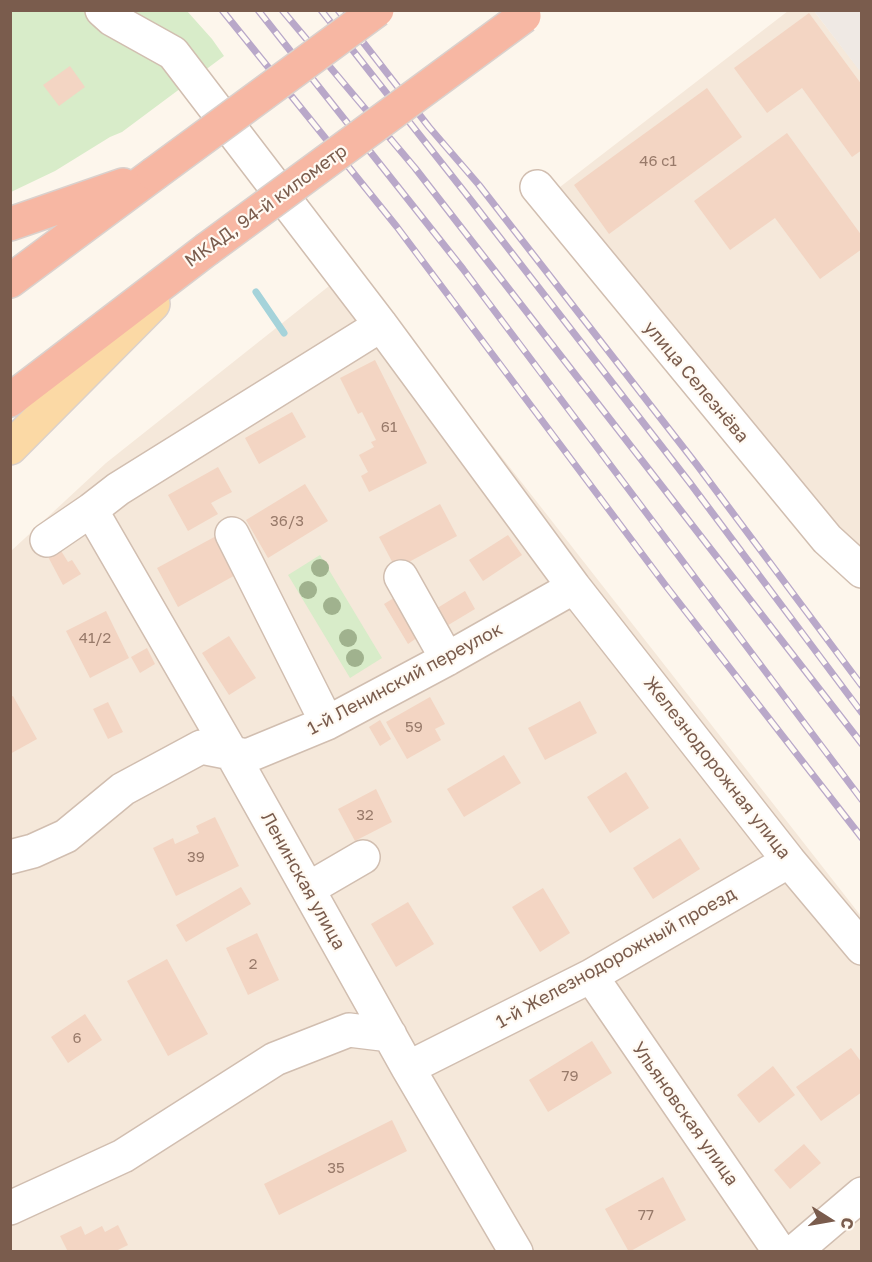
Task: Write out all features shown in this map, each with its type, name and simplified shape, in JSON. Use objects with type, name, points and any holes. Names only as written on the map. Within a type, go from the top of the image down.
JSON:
[{"type":"highway","points":[[10,281],[377,10]]},
{"type":"highway","name":"МКАД, 94-й километр","points":[[10,399],[206,250],[528,13]]},
{"type":"highway","points":[[10,224],[153,174]]},
{"type":"main road","points":[[10,448],[206,250]]},
{"type":"street","name":"Железнодорожная улица","points":[[102,10],[112,19],[173,53],[381,325],[574,587],[789,861],[861,948]]},
{"type":"street","name":"улица Селезнёва","points":[[537,187],[827,539],[861,572]]},
{"type":"street","points":[[47,540],[92,510],[118,489],[381,325]]},
{"type":"street","name":"Ленинская улица","points":[[92,510],[408,1068],[516,1251]]},
{"type":"street","points":[[232,534],[327,723]]},
{"type":"street","points":[[401,577],[447,659]]},
{"type":"street","name":"1-й Ленинский переулок","points":[[10,857],[33,851],[66,836],[123,789],[201,747],[247,756],[327,723],[447,659],[574,587]]},
{"type":"street","points":[[308,889],[363,856]]},
{"type":"street","name":"1-й Железнодорожный проезд","points":[[408,1068],[591,976],[789,861]]},
{"type":"street","name":"Ульяновская улица","points":[[591,976],[780,1251]]},
{"type":"street","points":[[10,1208],[123,1156],[275,1059],[350,1030],[390,1035]]},
{"type":"street","points":[[794,1251],[861,1194]]},
{"type":"shaded area","points":[[788,11],[814,11],[859,69],[861,68],[861,556],[776,461],[560,187]]},
{"type":"shaded area","points":[[814,11],[861,11],[861,68],[859,70]]},
{"type":"shaded area","points":[[353,267],[861,916],[861,1251],[11,1252],[11,551],[106,463]]},
{"type":"green space","points":[[10,11],[187,11],[224,56],[122,132],[55,171],[11,192]]},
{"type":"green space","points":[[320,555],[382,658],[350,678],[288,575]]},
{"type":"building","points":[[809,13],[862,85],[862,150],[852,157],[802,88],[767,113],[734,68]]},
{"type":"building","points":[[70,66],[85,87],[59,106],[43,85]]},
{"type":"building","points":[[707,88],[742,137],[609,234],[574,185]]},
{"type":"building","points":[[787,133],[862,236],[862,249],[820,279],[775,218],[730,250],[694,201]]},
{"type":"building","points":[[375,360],[427,463],[369,492],[361,476],[368,472],[359,455],[374,447],[371,442],[376,440],[362,412],[358,414],[340,378]]},
{"type":"building","points":[[292,412],[306,437],[259,464],[245,438]]},
{"type":"building","points":[[218,467],[232,492],[211,503],[218,514],[188,531],[168,495]]},
{"type":"building","points":[[305,484],[328,521],[268,558],[246,520]]},
{"type":"building","points":[[440,504],[457,536],[396,569],[379,537]]},
{"type":"building","points":[[218,535],[239,573],[178,607],[157,568]]},
{"type":"building","points":[[508,535],[522,555],[483,581],[469,560]]},
{"type":"building","points":[[58,546],[68,562],[72,560],[81,574],[63,585],[46,553]]},
{"type":"building","points":[[465,591],[475,609],[445,627],[434,610]]},
{"type":"building","points":[[397,596],[421,635],[408,644],[384,604]]},
{"type":"building","points":[[106,611],[129,658],[90,678],[66,631]]},
{"type":"building","points":[[229,636],[256,678],[229,695],[202,653]]},
{"type":"building","points":[[147,648],[155,664],[140,673],[131,657]]},
{"type":"building","points":[[13,696],[37,739],[10,754],[10,697]]},
{"type":"building","points":[[430,697],[445,724],[435,729],[441,740],[407,759],[386,722]]},
{"type":"building","points":[[580,701],[597,733],[545,760],[528,728]]},
{"type":"building","points":[[108,702],[123,732],[108,739],[93,709]]},
{"type":"building","points":[[380,720],[391,739],[380,746],[369,727]]},
{"type":"building","points":[[504,755],[521,783],[464,817],[447,789]]},
{"type":"building","points":[[626,772],[649,808],[610,833],[587,797]]},
{"type":"building","points":[[376,789],[392,822],[355,841],[338,809]]},
{"type":"building","points":[[215,817],[239,866],[176,896],[153,848],[173,838],[175,844],[199,833],[196,826]]},
{"type":"building","points":[[680,838],[700,869],[653,899],[633,868]]},
{"type":"building","points":[[241,887],[251,904],[186,942],[176,925]]},
{"type":"building","points":[[543,888],[570,933],[540,952],[512,907]]},
{"type":"building","points":[[408,902],[434,944],[396,967],[371,924]]},
{"type":"building","points":[[257,933],[279,980],[248,995],[226,948]]},
{"type":"building","points":[[167,959],[208,1034],[168,1056],[127,981]]},
{"type":"building","points":[[85,1014],[102,1040],[68,1063],[51,1037]]},
{"type":"building","points":[[592,1041],[612,1073],[548,1112],[529,1080]]},
{"type":"building","points":[[851,1048],[862,1063],[862,1092],[821,1121],[796,1087]]},
{"type":"building","points":[[773,1066],[795,1095],[759,1123],[737,1095]]},
{"type":"building","points":[[392,1120],[407,1151],[279,1215],[264,1184]]},
{"type":"building","points":[[804,1144],[821,1163],[790,1189],[774,1170]]},
{"type":"building","points":[[663,1177],[686,1220],[629,1252],[605,1209]]},
{"type":"building","points":[[118,1225],[128,1245],[114,1252],[68,1252],[60,1236],[81,1226],[85,1235],[102,1226],[105,1232]]},
{"type":"waterway","points":[[256,292],[284,333]]},
{"type":"railway","points":[[222,10],[397,227],[666,586],[862,838]]},
{"type":"railway","points":[[258,10],[463,269],[862,800]]},
{"type":"railway","points":[[282,10],[415,168],[862,744]]},
{"type":"railway","points":[[321,10],[690,483],[862,713]]},
{"type":"railway","points":[[338,10],[429,127],[479,185],[697,465],[862,686]]}]
